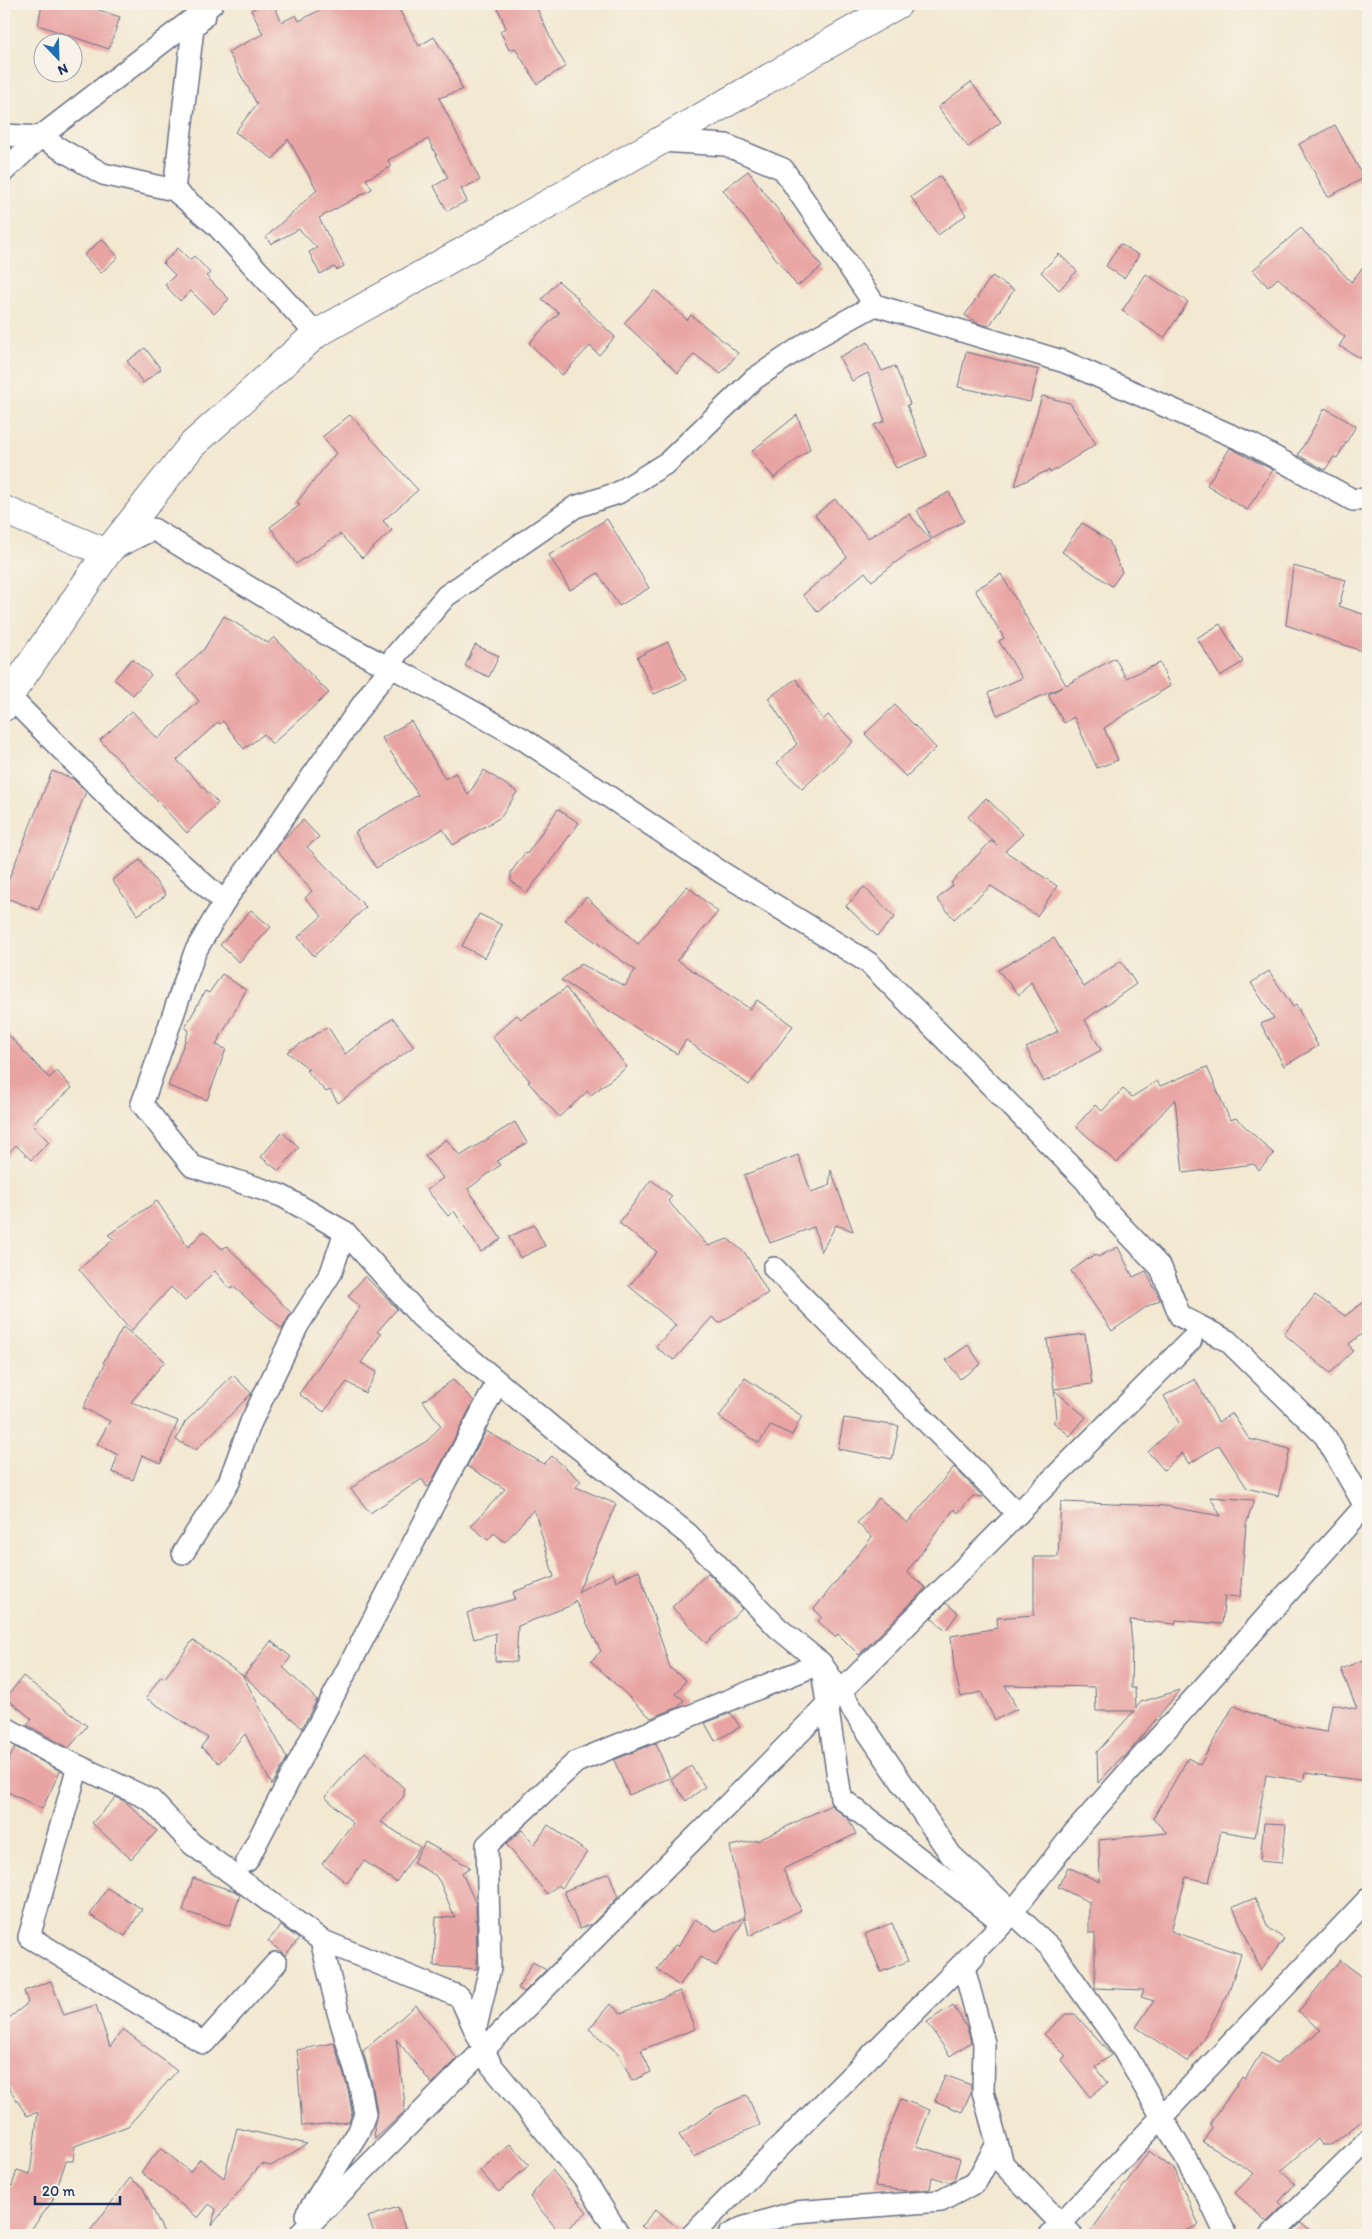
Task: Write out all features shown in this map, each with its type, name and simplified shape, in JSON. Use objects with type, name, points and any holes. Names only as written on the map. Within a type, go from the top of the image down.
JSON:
[{"type":"street","points":[[4,171],[40,137],[214,4]]},
{"type":"street","points":[[174,190],[194,28],[214,4]]},
{"type":"street","points":[[224,902],[120,809],[6,702],[106,553],[192,445],[316,334],[660,141],[898,4]]},
{"type":"street","points":[[4,135],[40,137],[103,174],[174,190],[216,225],[316,334]]},
{"type":"street","points":[[660,141],[726,145],[783,169],[875,305],[1065,362],[1251,444],[1353,500],[1368,499]]},
{"type":"street","points":[[875,305],[813,339],[754,379],[668,462],[618,493],[575,507],[446,596],[394,657],[392,667],[374,688],[224,902],[195,952],[142,1104],[192,1166],[282,1196],[345,1232],[421,1317],[497,1383],[688,1534],[778,1628],[821,1663],[950,1855],[1050,1947],[1124,2051],[1209,2199],[1226,2235]]},
{"type":"street","points":[[4,510],[106,553],[153,529],[336,640],[384,665],[392,667],[523,739],[721,872],[869,963],[1086,1181],[1107,1211],[1161,1268],[1180,1316],[1228,1341],[1325,1436],[1367,1507],[1073,1834],[1003,1923],[964,1968],[984,2043],[983,2092],[1002,2164],[1072,2235]]},
{"type":"street","points":[[183,1553],[229,1482],[251,1422],[298,1325],[331,1273],[345,1232]]},
{"type":"street","points":[[774,1268],[1018,1514]]},
{"type":"street","points":[[299,2235],[1191,1340]]},
{"type":"street","points":[[248,1861],[497,1383]]},
{"type":"street","points":[[821,1663],[841,1798],[1003,1923]]},
{"type":"street","points":[[475,2031],[490,1968],[487,1845],[576,1762],[821,1663]]},
{"type":"street","points":[[4,1728],[78,1766],[151,1800],[192,1844],[320,1940],[460,1997],[491,2065],[585,2180],[619,2235]]},
{"type":"street","points":[[78,1766],[29,1937],[204,2043],[276,1963]]},
{"type":"street","points":[[1050,2235],[1368,1899]]},
{"type":"street","points":[[692,2235],[1003,1923]]},
{"type":"street","points":[[292,2235],[332,2177],[359,2131],[365,2114],[360,2086],[338,2012],[320,1940]]},
{"type":"street","points":[[1271,2235],[1368,2140]]},
{"type":"street","points":[[729,2235],[742,2228],[796,2212],[941,2201],[976,2182],[997,2144],[1002,2164]]},
{"type":"building","points":[[42,4],[80,4],[120,17],[109,49],[82,40],[82,32],[59,32],[38,25]]},
{"type":"building","points":[[263,4],[273,4],[282,22],[296,15],[299,21],[331,4],[396,4],[419,46],[434,37],[456,72],[462,90],[439,98],[480,180],[461,189],[467,201],[447,211],[434,186],[448,178],[428,139],[388,160],[391,167],[366,179],[372,189],[319,218],[344,266],[337,270],[334,267],[320,274],[309,252],[317,248],[299,229],[271,244],[266,237],[317,190],[288,139],[273,159],[235,132],[257,104],[228,52],[263,34],[251,10]]},
{"type":"building","points":[[496,4],[535,4],[554,46],[566,66],[537,84],[515,48],[509,50],[500,31],[506,28]]},
{"type":"building","points":[[971,82],[1001,122],[968,147],[938,107]]},
{"type":"building","points":[[1335,125],[1364,178],[1328,197],[1299,144]]},
{"type":"building","points":[[748,171],[822,267],[797,286],[723,190]]},
{"type":"building","points":[[940,176],[966,215],[938,235],[911,197]]},
{"type":"building","points":[[1301,228],[1351,282],[1368,261],[1368,362],[1339,346],[1345,337],[1278,278],[1268,287],[1253,270]]},
{"type":"building","points":[[102,239],[118,257],[101,273],[84,255]]},
{"type":"building","points":[[1120,244],[1139,255],[1124,278],[1106,266]]},
{"type":"building","points":[[178,248],[190,260],[194,256],[210,273],[206,276],[229,299],[214,314],[191,291],[180,301],[165,285],[175,275],[163,263]]},
{"type":"building","points":[[1059,254],[1077,271],[1059,290],[1041,272]]},
{"type":"building","points":[[1146,274],[1188,302],[1164,338],[1122,311]]},
{"type":"building","points":[[992,276],[1014,290],[989,326],[977,323],[965,315]]},
{"type":"building","points":[[558,281],[578,298],[577,300],[615,337],[599,355],[590,346],[562,375],[529,343],[559,313],[542,299]]},
{"type":"building","points":[[655,290],[687,320],[691,315],[738,353],[721,374],[694,354],[678,373],[624,323]]},
{"type":"building","points":[[868,342],[882,371],[895,366],[910,404],[907,405],[927,456],[896,468],[874,425],[885,421],[868,373],[852,381],[839,357]]},
{"type":"building","points":[[145,348],[161,369],[143,383],[127,361]]},
{"type":"building","points":[[966,352],[1039,370],[1030,402],[958,387]]},
{"type":"building","points":[[1042,396],[1070,403],[1096,444],[1050,473],[1049,470],[1015,486]]},
{"type":"building","points":[[1325,408],[1356,426],[1337,458],[1334,457],[1325,470],[1298,455]]},
{"type":"building","points":[[350,415],[418,490],[383,521],[392,530],[362,558],[340,534],[296,564],[270,527],[300,505],[297,502],[336,453],[322,437]]},
{"type":"building","points":[[797,415],[810,449],[774,478],[752,451]]},
{"type":"building","points":[[1230,448],[1273,470],[1247,510],[1207,485]]},
{"type":"building","points":[[949,492],[964,521],[932,539],[917,510]]},
{"type":"building","points":[[835,499],[868,538],[909,514],[931,540],[908,553],[872,581],[865,572],[818,612],[803,595],[847,557],[815,515]]},
{"type":"building","points":[[607,519],[649,588],[619,606],[598,573],[570,590],[549,555]]},
{"type":"building","points":[[1082,523],[1109,541],[1122,572],[1112,586],[1062,552]]},
{"type":"building","points":[[1293,566],[1346,580],[1339,606],[1368,616],[1368,653],[1286,625]]},
{"type":"building","points":[[1001,574],[1066,685],[1115,658],[1126,678],[1160,663],[1170,686],[1104,728],[1118,760],[1097,768],[1074,717],[1064,723],[1048,695],[1062,687],[997,715],[988,693],[1022,678],[999,641],[1004,638],[975,590]]},
{"type":"building","points":[[224,616],[268,643],[274,637],[329,693],[272,744],[264,734],[244,749],[223,721],[220,724],[218,722],[177,760],[218,803],[187,833],[100,740],[132,711],[158,739],[199,701],[176,675],[204,649]]},
{"type":"building","points":[[1220,624],[1243,662],[1220,676],[1197,638]]},
{"type":"building","points":[[668,642],[686,680],[654,694],[637,657]]},
{"type":"building","points":[[475,645],[499,656],[489,677],[465,666]]},
{"type":"building","points":[[132,659],[151,675],[133,695],[114,679]]},
{"type":"building","points":[[796,679],[823,720],[828,715],[853,742],[802,789],[777,763],[797,744],[768,698]]},
{"type":"building","points":[[895,705],[936,748],[906,777],[865,734]]},
{"type":"building","points":[[411,721],[445,779],[455,773],[468,795],[484,770],[517,792],[501,817],[453,845],[443,829],[376,868],[355,832],[418,795],[382,738]]},
{"type":"building","points":[[52,771],[73,779],[86,792],[38,910],[4,897],[4,891]]},
{"type":"building","points":[[986,798],[1023,834],[1005,851],[1057,886],[1037,916],[991,886],[954,919],[937,899],[953,885],[951,883],[991,841],[997,845],[968,817]]},
{"type":"building","points":[[558,809],[579,823],[527,893],[511,881],[511,872],[525,853],[527,854]]},
{"type":"building","points":[[303,820],[319,837],[307,847],[366,907],[314,956],[298,937],[322,916],[305,898],[312,891],[276,850],[285,837]]},
{"type":"building","points":[[140,860],[166,895],[138,915],[112,880]]},
{"type":"building","points":[[687,886],[718,912],[677,960],[750,1009],[757,1000],[793,1026],[749,1085],[686,1040],[677,1054],[561,980],[581,964],[625,986],[635,970],[565,920],[586,897],[638,944]]},
{"type":"building","points":[[864,887],[895,917],[877,936],[846,906]]},
{"type":"building","points":[[251,910],[271,927],[239,962],[220,945]]},
{"type":"building","points":[[479,914],[502,925],[485,958],[462,946]]},
{"type":"building","points":[[1054,938],[1084,987],[1121,961],[1136,984],[1085,1020],[1101,1050],[1044,1082],[1026,1048],[1058,1031],[1031,982],[1019,995],[998,970]]},
{"type":"building","points":[[1269,971],[1293,1007],[1296,1005],[1318,1046],[1284,1066],[1261,1024],[1274,1018],[1251,983]]},
{"type":"building","points":[[222,974],[246,990],[216,1045],[226,1049],[207,1100],[168,1086],[189,1030],[185,1028],[205,991],[209,993]]},
{"type":"building","points":[[566,988],[627,1067],[591,1095],[588,1091],[559,1117],[492,1037],[517,1015],[521,1019]]},
{"type":"building","points":[[393,1018],[414,1046],[338,1103],[330,1090],[326,1092],[306,1070],[309,1069],[287,1052],[328,1027],[345,1054]]},
{"type":"building","points":[[4,1030],[49,1078],[57,1071],[72,1088],[32,1124],[49,1142],[31,1160],[16,1145],[4,1158]]},
{"type":"building","points":[[1207,1067],[1230,1120],[1236,1118],[1274,1154],[1259,1170],[1254,1164],[1183,1173],[1175,1099],[1117,1163],[1076,1126],[1095,1105],[1102,1111],[1123,1089],[1132,1097],[1157,1081],[1160,1086]]},
{"type":"building","points":[[515,1122],[527,1143],[497,1161],[500,1165],[468,1189],[501,1239],[481,1252],[454,1211],[448,1216],[427,1190],[443,1178],[425,1156],[446,1139],[460,1156]]},
{"type":"building","points":[[282,1132],[299,1147],[279,1171],[261,1157]]},
{"type":"building","points":[[798,1155],[811,1192],[829,1186],[831,1170],[853,1231],[836,1225],[821,1252],[814,1227],[770,1243],[744,1175]]},
{"type":"building","points":[[651,1180],[672,1196],[668,1201],[708,1246],[728,1239],[745,1253],[768,1293],[719,1323],[712,1317],[674,1360],[655,1347],[676,1325],[629,1286],[657,1252],[619,1223]]},
{"type":"building","points":[[157,1201],[188,1247],[204,1231],[222,1249],[227,1246],[291,1313],[282,1329],[234,1287],[230,1289],[215,1271],[185,1301],[171,1287],[131,1331],[79,1269],[114,1239],[108,1235]]},
{"type":"building","points":[[534,1225],[545,1246],[520,1258],[509,1237]]},
{"type":"building","points":[[1118,1247],[1133,1277],[1146,1271],[1160,1300],[1146,1307],[1112,1331],[1071,1271],[1095,1254],[1098,1257]]},
{"type":"building","points":[[365,1276],[397,1309],[377,1332],[381,1334],[361,1363],[377,1372],[365,1393],[347,1382],[324,1412],[299,1394],[360,1307],[348,1296]]},
{"type":"building","points":[[1315,1295],[1345,1316],[1368,1299],[1368,1329],[1349,1344],[1353,1351],[1330,1373],[1284,1334]]},
{"type":"building","points":[[123,1327],[165,1361],[131,1402],[178,1421],[161,1463],[142,1455],[133,1480],[112,1472],[118,1455],[97,1444],[110,1421],[83,1408],[105,1364],[103,1363]]},
{"type":"building","points":[[1085,1334],[1092,1384],[1054,1389],[1047,1339]]},
{"type":"building","points":[[968,1345],[981,1364],[960,1379],[946,1360]]},
{"type":"building","points":[[233,1375],[251,1393],[250,1395],[196,1450],[176,1440],[185,1422]]},
{"type":"building","points":[[745,1378],[802,1416],[792,1435],[771,1425],[759,1443],[719,1417]]},
{"type":"building","points":[[1195,1379],[1218,1422],[1232,1413],[1249,1439],[1290,1449],[1278,1496],[1247,1488],[1219,1445],[1189,1464],[1182,1453],[1164,1470],[1148,1452],[1179,1423],[1164,1396]]},
{"type":"building","points":[[453,1380],[474,1401],[430,1485],[427,1487],[422,1479],[370,1513],[351,1489],[368,1475],[427,1441],[441,1426],[423,1401]]},
{"type":"building","points":[[1054,1390],[1086,1417],[1070,1436],[1053,1422],[1057,1417]]},
{"type":"building","points":[[844,1418],[899,1426],[892,1459],[838,1449]]},
{"type":"building","points":[[486,1431],[544,1464],[552,1456],[581,1481],[576,1487],[616,1504],[578,1592],[613,1573],[616,1581],[639,1570],[670,1668],[686,1680],[676,1694],[684,1700],[679,1707],[651,1718],[591,1661],[601,1651],[575,1600],[572,1605],[518,1626],[516,1662],[495,1661],[496,1633],[474,1639],[467,1613],[515,1599],[513,1592],[554,1577],[534,1509],[505,1542],[494,1533],[488,1540],[471,1526],[505,1489],[467,1466]]},
{"type":"building","points":[[954,1467],[983,1497],[973,1496],[958,1513],[954,1509],[907,1572],[926,1588],[859,1655],[838,1634],[835,1637],[818,1621],[822,1617],[814,1609],[872,1537],[857,1523],[879,1498],[907,1523]]},
{"type":"building","points":[[1210,1497],[1254,1500],[1246,1525],[1240,1597],[1225,1596],[1222,1624],[1176,1620],[1175,1624],[1130,1620],[1132,1643],[1131,1688],[1135,1688],[1136,1708],[1141,1702],[1180,1690],[1124,1758],[1122,1757],[1098,1783],[1097,1752],[1134,1711],[1096,1711],[1095,1687],[1005,1685],[1017,1709],[995,1720],[981,1692],[961,1697],[954,1668],[951,1636],[998,1628],[997,1618],[1034,1615],[1034,1557],[1058,1557],[1061,1502],[1165,1506],[1221,1516]]},
{"type":"building","points":[[708,1573],[742,1609],[706,1643],[672,1607]]},
{"type":"building","points":[[946,1603],[958,1613],[946,1630],[931,1618]]},
{"type":"building","points":[[193,1640],[243,1676],[287,1758],[272,1785],[245,1734],[219,1763],[201,1747],[208,1738],[146,1698],[161,1676],[165,1678]]},
{"type":"building","points":[[271,1641],[291,1657],[283,1667],[317,1700],[302,1728],[244,1676]]},
{"type":"building","points":[[1368,1658],[1368,1781],[1305,1773],[1303,1781],[1266,1775],[1255,1837],[1221,1831],[1209,1882],[1186,1877],[1171,1931],[1241,1954],[1228,1994],[1188,2062],[1136,2027],[1154,2001],[1141,1997],[1144,1990],[1095,1988],[1095,1933],[1089,1933],[1089,1902],[1058,1887],[1068,1867],[1100,1882],[1099,1840],[1167,1833],[1153,1819],[1188,1758],[1200,1765],[1234,1705],[1245,1711],[1295,1727],[1327,1732],[1332,1704],[1357,1709],[1341,1669]]},
{"type":"building","points":[[23,1676],[87,1726],[69,1748],[27,1725],[32,1719],[6,1698]]},
{"type":"building","points":[[731,1713],[740,1727],[715,1741],[705,1723]]},
{"type":"building","points":[[656,1743],[670,1778],[629,1795],[614,1760]]},
{"type":"building","points":[[15,1747],[60,1771],[42,1809],[4,1790],[4,1770]]},
{"type":"building","points":[[365,1752],[404,1788],[404,1796],[381,1822],[420,1847],[396,1882],[364,1861],[347,1883],[322,1864],[353,1823],[325,1797]]},
{"type":"building","points":[[691,1766],[705,1787],[686,1801],[671,1779]]},
{"type":"building","points":[[116,1797],[126,1802],[157,1831],[131,1859],[92,1823]]},
{"type":"building","points":[[831,1805],[849,1820],[856,1834],[783,1869],[801,1910],[749,1936],[745,1918],[716,1966],[700,1957],[679,1986],[657,1969],[675,1945],[678,1947],[695,1919],[716,1931],[745,1917],[730,1846],[759,1840]]},
{"type":"building","points":[[1264,1823],[1286,1824],[1282,1863],[1260,1861]]},
{"type":"building","points":[[548,1825],[587,1852],[562,1888],[558,1885],[547,1894],[506,1844],[522,1830],[534,1845]]},
{"type":"building","points":[[425,1842],[470,1867],[462,1873],[476,1904],[477,1969],[434,1966],[436,1917],[455,1918],[440,1882],[435,1875],[413,1863]]},
{"type":"building","points":[[609,1873],[618,1897],[592,1924],[580,1929],[564,1891]]},
{"type":"building","points":[[193,1878],[234,1891],[240,1895],[230,1926],[183,1911]]},
{"type":"building","points":[[107,1888],[142,1909],[125,1936],[90,1915]]},
{"type":"building","points":[[1255,1898],[1268,1927],[1284,1939],[1261,1970],[1233,1907]]},
{"type":"building","points":[[892,1923],[908,1961],[881,1972],[865,1934]]},
{"type":"building","points":[[281,1926],[299,1939],[285,1955],[268,1941]]},
{"type":"building","points":[[1340,1960],[1368,1981],[1368,2116],[1331,2145],[1322,2145],[1318,2139],[1281,2171],[1295,2184],[1279,2202],[1283,2206],[1267,2222],[1235,2193],[1254,2173],[1203,2142],[1212,2128],[1210,2124],[1242,2077],[1245,2079],[1261,2053],[1277,2063],[1321,2030],[1298,2012]]},
{"type":"building","points":[[533,1962],[546,1970],[524,1992],[518,1988]]},
{"type":"building","points":[[51,1981],[64,2015],[96,2005],[110,2047],[123,2029],[177,2071],[128,2126],[75,2146],[73,2161],[66,2161],[52,2202],[27,2235],[4,2235],[4,2184],[12,2186],[17,2170],[30,2174],[38,2112],[27,2116],[4,2080],[4,2022],[28,2003],[24,1991]]},
{"type":"building","points":[[680,1991],[695,2029],[641,2050],[651,2072],[632,2081],[619,2054],[589,2029],[610,2004],[621,2013]]},
{"type":"building","points":[[416,2005],[457,2059],[432,2084],[396,2039],[405,2103],[404,2112],[375,2139],[374,2126],[377,2112],[372,2083],[363,2051]]},
{"type":"building","points":[[953,2005],[967,2028],[971,2042],[950,2056],[927,2022]]},
{"type":"building","points":[[1066,2014],[1075,2014],[1111,2055],[1095,2067],[1107,2083],[1090,2097],[1061,2060],[1066,2056],[1044,2034]]},
{"type":"building","points":[[334,2043],[348,2089],[352,2113],[349,2122],[302,2126],[298,2070],[300,2071],[297,2050]]},
{"type":"building","points":[[945,2075],[971,2085],[971,2092],[962,2112],[935,2101]]},
{"type":"building","points":[[747,2095],[760,2125],[710,2146],[694,2157],[679,2135],[717,2108]]},
{"type":"building","points":[[901,2099],[930,2110],[916,2146],[960,2159],[954,2180],[949,2182],[932,2177],[930,2189],[907,2191],[875,2187],[883,2144]]},
{"type":"building","points":[[237,2128],[307,2144],[271,2166],[261,2164],[212,2225],[216,2209],[209,2204],[198,2218],[141,2172],[161,2148],[190,2172],[200,2159],[224,2178]]},
{"type":"building","points":[[510,2144],[529,2165],[499,2192],[480,2171]]},
{"type":"building","points":[[1149,2151],[1175,2170],[1199,2225],[1177,2235],[1088,2235]]},
{"type":"building","points":[[552,2170],[587,2212],[561,2234],[530,2197]]},
{"type":"building","points":[[130,2178],[143,2188],[165,2235],[87,2235]]},
{"type":"building","points":[[398,2207],[407,2235],[375,2235],[368,2217]]},
{"type":"building","points":[[656,2209],[681,2231],[680,2235],[653,2235],[641,2226]]},
{"type":"building","points":[[1301,2223],[1314,2235],[1289,2235]]}]
